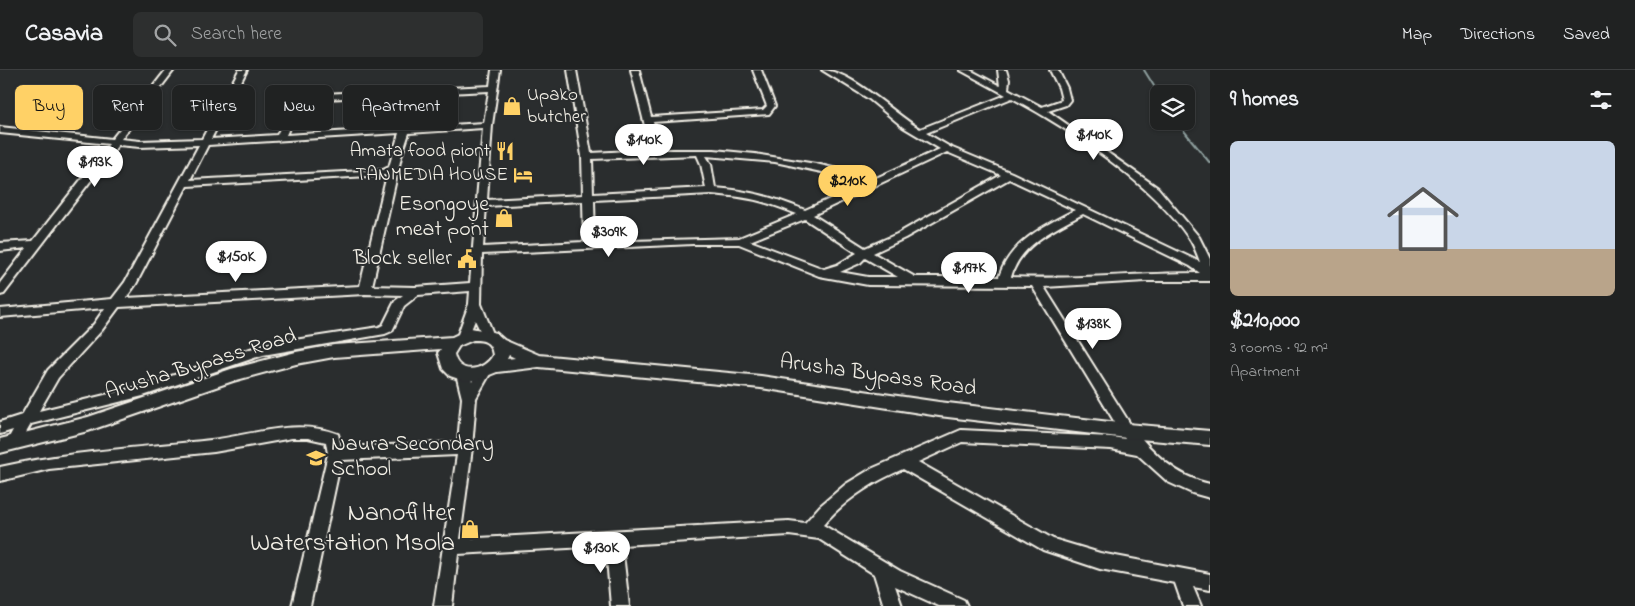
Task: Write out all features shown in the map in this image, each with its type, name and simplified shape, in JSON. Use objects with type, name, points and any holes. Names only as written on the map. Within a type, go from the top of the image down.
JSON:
[{"type":"main road","name":"Arusha Bypass Road","points":[[6,445],[88,424],[231,375],[296,358],[334,351],[418,346],[480,334],[539,362]]},
{"type":"main road","points":[[458,339],[446,353],[451,369],[463,374]]},
{"type":"main road","points":[[489,369],[500,355],[493,340]]},
{"type":"main road","points":[[418,346],[448,364]]},
{"type":"main road","name":"Arusha Bypass Road","points":[[463,374],[539,362],[761,382],[939,409],[1127,431],[1210,438]]},
{"type":"street","points":[[0,291],[170,70]]},
{"type":"street","points":[[6,445],[25,420],[53,374],[98,327],[117,303],[143,261],[242,70]]},
{"type":"street","points":[[458,339],[475,304],[481,203],[488,126],[496,70]]},
{"type":"street","points":[[572,70],[587,156],[590,246]]},
{"type":"street","points":[[635,70],[656,153]]},
{"type":"street","points":[[648,120],[766,112],[771,106],[770,100],[757,70]]},
{"type":"street","points":[[826,70],[872,97],[902,123],[947,149],[1009,175],[1194,263],[1210,276]]},
{"type":"street","points":[[964,70],[1004,89],[1041,110],[1154,190],[1194,237],[1210,271]]},
{"type":"street","points":[[1002,70],[1005,80],[1004,89]]},
{"type":"street","points":[[1041,110],[1063,103],[1066,100],[1054,70]]},
{"type":"street","points":[[280,138],[296,102],[302,98],[494,88]]},
{"type":"street","points":[[919,133],[1014,95]]},
{"type":"street","points":[[458,127],[488,126]]},
{"type":"street","points":[[0,130],[116,140],[140,144],[405,130],[393,169],[365,290]]},
{"type":"street","points":[[740,242],[761,235],[947,149]]},
{"type":"street","points":[[587,156],[656,153],[735,154],[790,162],[876,182]]},
{"type":"street","points":[[700,153],[706,164],[711,191]]},
{"type":"street","points":[[184,183],[385,173],[393,169]]},
{"type":"street","points":[[823,273],[841,268],[856,260],[865,252],[892,240],[1009,175]]},
{"type":"street","points":[[481,203],[711,191],[748,194],[769,199],[805,214],[913,281]]},
{"type":"street","points":[[1004,280],[1012,258],[1024,246],[1037,235],[1083,210]]},
{"type":"street","points":[[477,251],[693,241],[740,242],[823,273],[852,280],[1004,280],[1036,283],[1146,277],[1210,276]]},
{"type":"street","points":[[0,248],[35,244]]},
{"type":"street","points":[[1036,283],[1127,431],[1140,448],[1168,474],[1201,490],[1210,491]]},
{"type":"street","points":[[0,313],[117,303],[365,290],[415,291],[475,287]]},
{"type":"street","points":[[0,428],[143,391],[262,350],[381,331],[388,328],[399,304],[415,291]]},
{"type":"street","points":[[475,304],[493,340]]},
{"type":"street","points":[[468,398],[489,369]]},
{"type":"street","points":[[444,606],[465,448],[468,398],[463,374]]},
{"type":"street","points":[[0,474],[54,462],[217,446],[264,437],[307,432],[325,434],[333,438],[335,454],[301,606]]},
{"type":"street","points":[[808,529],[825,511],[852,489],[903,461],[961,436],[1111,443],[1140,448]]},
{"type":"street","points":[[335,454],[465,448]]},
{"type":"street","points":[[903,461],[1049,546],[1100,561],[1210,582]]},
{"type":"street","points":[[452,547],[789,528],[808,529],[822,532],[838,540],[881,570],[958,606]]},
{"type":"street","points":[[613,539],[620,606]]},
{"type":"street","points":[[881,570],[893,606]]},
{"type":"street","points":[[1182,577],[1192,606]]},
{"type":"waterway","points":[[1144,70],[1153,85]]},
{"type":"waterway","points":[[1183,130],[1210,163]]},
{"type":"place","name":"Upako butcher","points":[[512,106]]},
{"type":"place","name":"Amata food piont","points":[[505,151]]},
{"type":"place","name":"TANMEDIA HOUSE","points":[[523,175]]},
{"type":"place","name":"Esongoye meat pont","points":[[504,218]]},
{"type":"place","name":"Block seller","points":[[467,259]]},
{"type":"place","name":"Naura Secondary School","points":[[316,458]]},
{"type":"place","name":"Nanofilter Waterstation Msola","points":[[470,529]]}]
